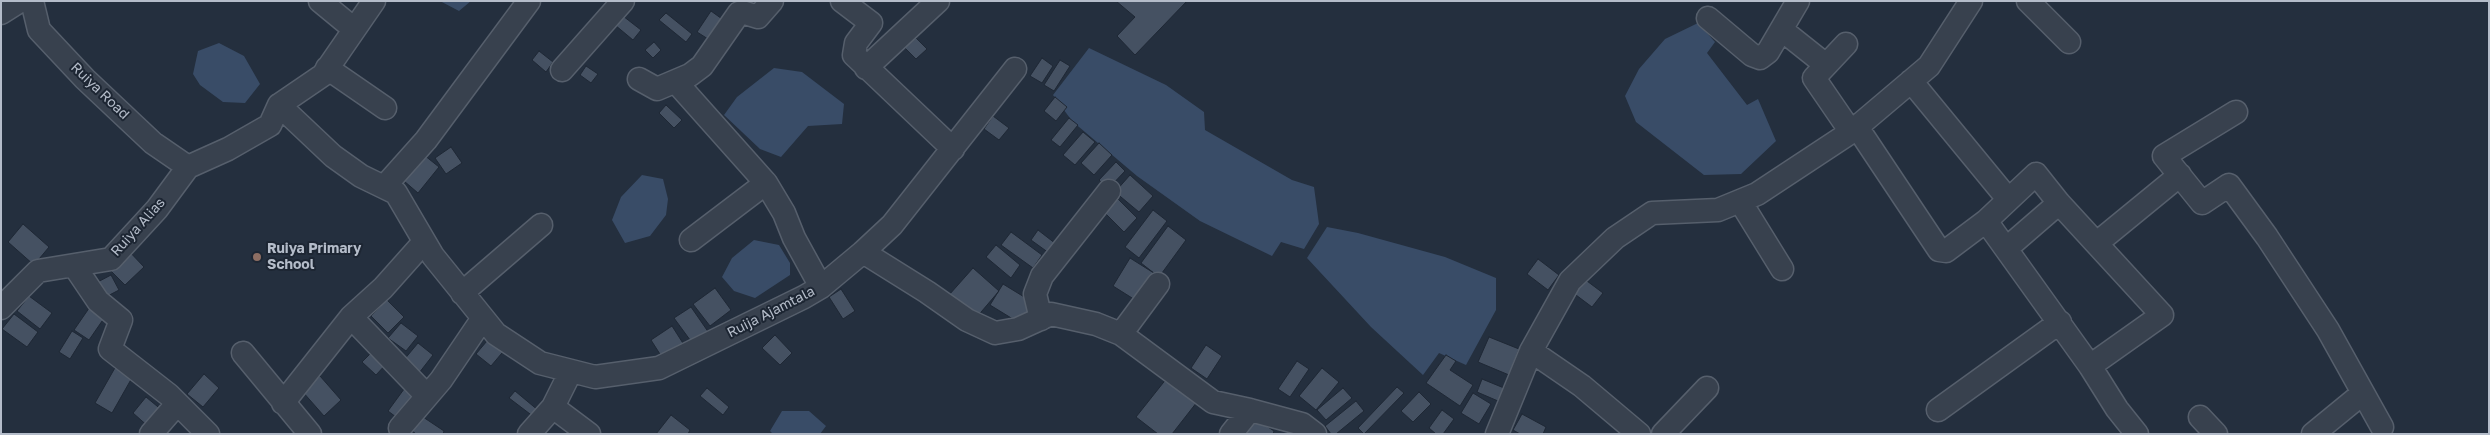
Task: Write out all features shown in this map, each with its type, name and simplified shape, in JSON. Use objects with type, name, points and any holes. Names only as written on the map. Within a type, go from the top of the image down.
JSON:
[{"type":"street","points":[[1,13],[20,1]]},
{"type":"street","name":"Ruiya Road","points":[[32,1],[39,30],[85,78],[153,143],[188,167]]},
{"type":"street","points":[[320,1],[354,29]]},
{"type":"street","points":[[188,167],[228,149],[270,125],[279,105],[322,74],[374,1]]},
{"type":"street","points":[[384,188],[426,140],[529,1]]},
{"type":"street","points":[[562,70],[623,1]]},
{"type":"street","points":[[639,79],[658,89],[690,75],[702,66],[739,13],[742,12],[758,17],[772,1]]},
{"type":"street","points":[[842,1],[871,23],[856,43],[854,55],[953,149]]},
{"type":"street","points":[[866,68],[938,1]]},
{"type":"street","points":[[1497,434],[1531,351],[1570,281],[1615,238],[1652,213],[1718,210],[1757,194],[1854,130],[1929,66],[1971,1]]},
{"type":"street","points":[[2028,1],[2069,42]]},
{"type":"street","points":[[1708,18],[1756,58],[1760,58],[1768,52],[1782,30],[1793,3]]},
{"type":"street","points":[[1782,30],[1826,65]]},
{"type":"street","points":[[1846,44],[1814,78],[1854,130],[1940,250],[1946,251],[1986,221],[2036,174],[2059,203],[2098,243],[2162,315],[2090,366]]},
{"type":"street","points":[[327,68],[385,108]]},
{"type":"street","name":"Ruija Ajamtala","points":[[279,105],[333,156],[361,176],[396,193],[433,256],[496,334],[540,363],[595,377],[659,368],[820,287],[863,252],[892,225],[1015,69]]},
{"type":"street","points":[[1911,81],[2008,199]]},
{"type":"street","points":[[676,82],[766,184],[784,213],[794,238],[820,287]]},
{"type":"street","points":[[2236,112],[2164,156],[2202,203],[2229,185],[2267,237],[2328,330],[2382,427]]},
{"type":"street","name":"Ruiya Alias","points":[[1,308],[38,272],[111,259],[157,209],[188,167]]},
{"type":"street","points":[[2098,243],[2180,175]]},
{"type":"street","points":[[691,240],[766,184]]},
{"type":"street","points":[[1041,319],[1035,294],[1042,276],[1109,191]]},
{"type":"street","points":[[1740,201],[1782,269]]},
{"type":"street","points":[[2007,248],[2059,203]]},
{"type":"street","points":[[1986,221],[2060,322],[2117,409],[2136,434]]},
{"type":"street","points":[[462,293],[541,225]]},
{"type":"street","points":[[283,403],[351,317],[383,288],[424,242]]},
{"type":"street","points":[[863,252],[927,292],[966,320],[995,333],[1018,330],[1051,314],[1096,324],[1122,334],[1212,402],[1302,424],[1315,434]]},
{"type":"street","points":[[75,266],[98,301],[121,320],[110,349],[178,404],[208,434]]},
{"type":"street","points":[[1122,334],[1158,284]]},
{"type":"street","points":[[351,317],[427,396]]},
{"type":"street","points":[[400,428],[441,380],[483,318]]},
{"type":"street","points":[[1938,410],[2060,322]]},
{"type":"street","points":[[1531,351],[1582,386],[1639,434]]},
{"type":"street","points":[[243,353],[310,434]]},
{"type":"street","points":[[529,434],[553,407],[571,371]]},
{"type":"street","points":[[1663,434],[1707,388]]},
{"type":"street","points":[[2313,434],[2363,393]]},
{"type":"street","points":[[151,434],[178,404]]},
{"type":"street","points":[[553,407],[589,434]]},
{"type":"street","points":[[1231,434],[1250,410]]},
{"type":"street","points":[[2200,417],[2216,434]]},
{"type":"water","points":[[440,1],[471,1],[459,11]]},
{"type":"water","points":[[1698,23],[1715,42],[1707,53],[1747,105],[1758,99],[1776,141],[1741,174],[1704,175],[1636,122],[1625,96],[1639,69],[1665,39]]},
{"type":"water","points":[[219,43],[244,56],[260,84],[245,103],[223,102],[200,85],[193,74],[198,51]]},
{"type":"water","points":[[1089,48],[1166,85],[1204,112],[1205,130],[1292,180],[1314,187],[1319,224],[1304,249],[1281,242],[1272,256],[1200,221],[1137,176],[1072,121],[1053,95]]},
{"type":"water","points":[[774,68],[802,72],[844,104],[842,124],[808,126],[781,157],[760,149],[724,115],[737,97]]},
{"type":"water","points":[[642,175],[663,179],[668,199],[666,215],[650,236],[625,243],[612,220],[621,197]]},
{"type":"water","points":[[1327,227],[1358,233],[1445,257],[1496,278],[1496,310],[1466,365],[1439,353],[1423,375],[1371,327],[1307,258]]},
{"type":"water","points":[[754,240],[779,245],[790,263],[790,275],[755,298],[734,291],[722,277],[732,258]]},
{"type":"water","points":[[782,411],[809,411],[826,426],[820,434],[773,434],[770,431]]},
{"type":"building","points":[[1116,1],[1187,1],[1135,55],[1117,36],[1135,17]]},
{"type":"building","points":[[711,11],[729,24],[716,44],[697,32]]},
{"type":"building","points":[[666,13],[692,34],[686,42],[659,20]]},
{"type":"building","points":[[623,16],[641,30],[633,40],[615,25]]},
{"type":"building","points":[[912,34],[927,49],[916,59],[901,44]]},
{"type":"building","points":[[654,42],[661,50],[653,58],[645,50]]},
{"type":"building","points":[[539,51],[553,62],[546,72],[532,60]]},
{"type":"building","points":[[1042,58],[1053,66],[1042,83],[1030,76]]},
{"type":"building","points":[[1060,60],[1070,66],[1054,91],[1044,85]]},
{"type":"building","points":[[586,66],[598,74],[591,83],[580,75]]},
{"type":"building","points":[[1055,97],[1067,107],[1056,121],[1044,111]]},
{"type":"building","points":[[666,105],[682,120],[674,128],[659,113]]},
{"type":"building","points":[[993,116],[1009,128],[999,140],[984,129]]},
{"type":"building","points":[[1069,118],[1078,125],[1060,147],[1051,140]]},
{"type":"building","points":[[1083,132],[1095,142],[1075,165],[1063,155]]},
{"type":"building","points":[[1099,143],[1112,155],[1094,175],[1081,163]]},
{"type":"building","points":[[451,147],[462,163],[446,174],[435,158]]},
{"type":"building","points":[[424,155],[439,167],[418,193],[404,181]]},
{"type":"building","points":[[1116,162],[1125,171],[1108,189],[1099,180]]},
{"type":"building","points":[[1130,175],[1153,196],[1139,212],[1115,192]]},
{"type":"building","points":[[1112,193],[1137,218],[1124,232],[1099,207]]},
{"type":"building","points":[[1153,210],[1167,221],[1139,258],[1125,247]]},
{"type":"building","points":[[23,224],[49,247],[34,265],[8,242]]},
{"type":"building","points":[[1168,226],[1186,240],[1159,277],[1141,263]]},
{"type":"building","points":[[1038,230],[1056,244],[1049,253],[1031,240]]},
{"type":"building","points":[[1011,232],[1042,255],[1033,268],[1001,245]]},
{"type":"building","points":[[996,245],[1020,265],[1011,278],[986,257]]},
{"type":"building","points":[[127,249],[144,267],[125,285],[107,267]]},
{"type":"building","points":[[1130,258],[1157,275],[1140,303],[1113,286]]},
{"type":"building","points":[[1538,259],[1559,275],[1548,290],[1527,274]]},
{"type":"building","points":[[973,268],[999,291],[976,318],[949,295]]},
{"type":"building","points":[[111,275],[119,290],[100,300],[92,285]]},
{"type":"building","points":[[1579,275],[1603,293],[1592,307],[1568,289]]},
{"type":"building","points":[[1003,284],[1034,303],[1021,324],[990,305]]},
{"type":"building","points":[[715,288],[731,310],[710,326],[693,304]]},
{"type":"building","points":[[841,289],[855,311],[843,319],[829,297]]},
{"type":"building","points":[[29,296],[52,313],[40,329],[17,311]]},
{"type":"building","points":[[387,300],[404,317],[388,333],[371,316]]},
{"type":"building","points":[[94,301],[109,311],[89,340],[74,330]]},
{"type":"building","points":[[691,307],[709,333],[693,344],[674,318]]},
{"type":"building","points":[[14,314],[38,332],[27,347],[2,329]]},
{"type":"building","points":[[401,323],[418,336],[406,351],[388,338]]},
{"type":"building","points":[[672,326],[686,348],[665,362],[651,340]]},
{"type":"building","points":[[72,331],[83,338],[70,359],[59,352]]},
{"type":"building","points":[[492,335],[507,347],[491,366],[476,354]]},
{"type":"building","points":[[775,335],[792,353],[780,365],[762,348]]},
{"type":"building","points":[[1489,337],[1519,349],[1509,375],[1478,362]]},
{"type":"building","points":[[418,343],[433,355],[419,373],[403,361]]},
{"type":"building","points":[[1206,345],[1222,356],[1207,379],[1191,368]]},
{"type":"building","points":[[375,349],[388,362],[376,375],[362,362]]},
{"type":"building","points":[[1446,355],[1456,361],[1450,370],[1473,385],[1460,406],[1426,383]]},
{"type":"building","points":[[1297,361],[1309,369],[1290,397],[1278,389]]},
{"type":"building","points":[[116,366],[133,376],[112,413],[95,403]]},
{"type":"building","points":[[1322,368],[1339,382],[1316,410],[1299,396]]},
{"type":"building","points":[[204,374],[219,388],[203,407],[187,394]]},
{"type":"building","points":[[320,376],[341,400],[324,416],[302,391]]},
{"type":"building","points":[[1167,378],[1197,402],[1172,434],[1158,434],[1136,417]]},
{"type":"building","points":[[1482,379],[1504,388],[1498,401],[1477,392]]},
{"type":"building","points":[[407,385],[419,394],[400,420],[388,411]]},
{"type":"building","points":[[1397,387],[1404,393],[1364,434],[1358,428]]},
{"type":"building","points":[[707,388],[729,407],[723,415],[700,396]]},
{"type":"building","points":[[1343,388],[1352,398],[1326,420],[1317,410]]},
{"type":"building","points":[[515,391],[539,411],[534,417],[509,398]]},
{"type":"building","points":[[1419,392],[1431,404],[1413,422],[1401,411]]},
{"type":"building","points":[[1473,393],[1491,404],[1479,424],[1461,413]]},
{"type":"building","points":[[146,397],[163,411],[150,428],[133,413]]},
{"type":"building","points":[[1356,401],[1364,411],[1336,434],[1331,434],[1325,426]]},
{"type":"building","points":[[1442,410],[1454,419],[1443,434],[1436,434],[1429,428]]},
{"type":"building","points":[[1522,414],[1546,427],[1543,434],[1520,434],[1513,430]]},
{"type":"building","points":[[420,415],[444,431],[443,434],[416,434],[410,429]]},
{"type":"building","points":[[671,415],[690,430],[688,434],[656,434]]},
{"type":"building","points":[[1253,417],[1274,431],[1273,434],[1242,434]]},
{"type":"place","name":"Ruiya Primary School","points":[[257,257]]}]
